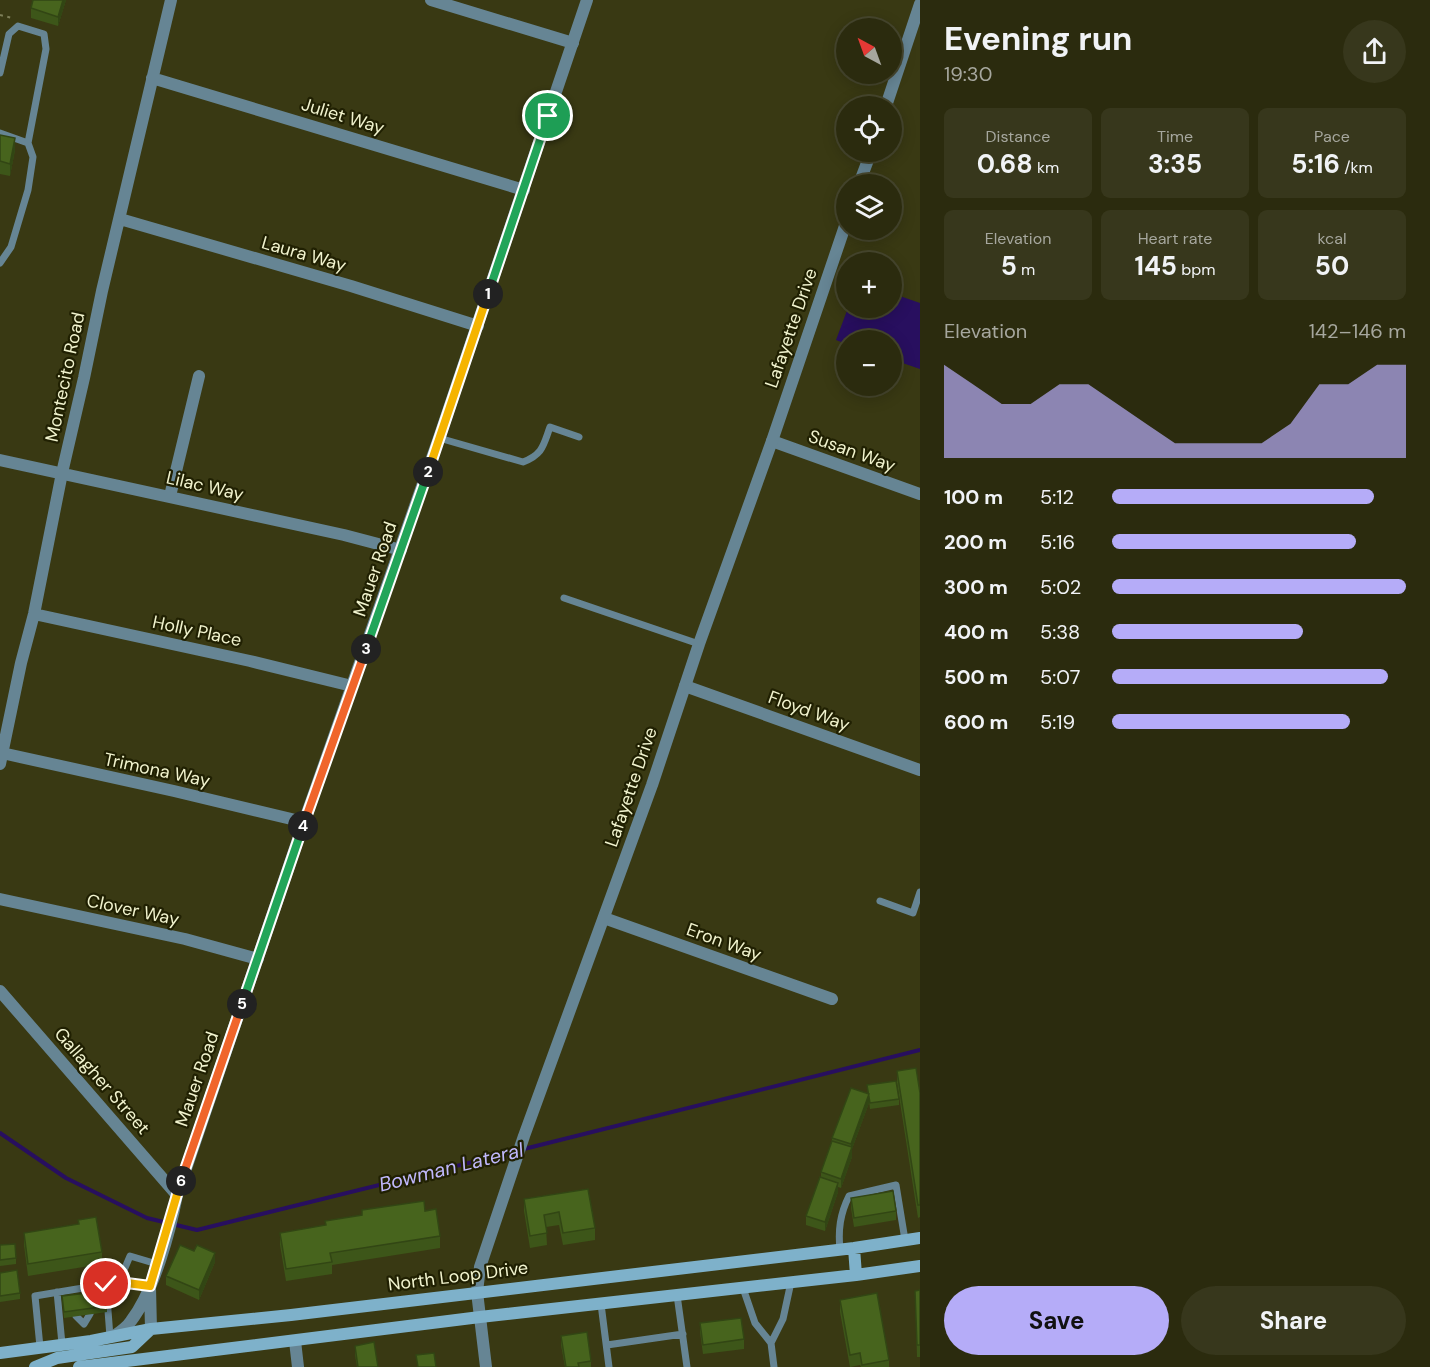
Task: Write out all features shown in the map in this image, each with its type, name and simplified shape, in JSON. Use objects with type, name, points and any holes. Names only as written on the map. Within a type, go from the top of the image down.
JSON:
[{"type":"main road","name":"North Loop Drive","points":[[0,1353],[151,1329],[291,1315],[840,1250],[920,1238]]},
{"type":"main road","points":[[854,1248],[856,1275]]},
{"type":"main road","points":[[79,1367],[480,1317],[920,1266]]},
{"type":"main road","points":[[35,1367],[57,1358],[132,1347],[151,1329]]},
{"type":"street","name":"Montecito Road","points":[[1,759],[102,291],[171,0]]},
{"type":"street","points":[[431,0],[573,43]]},
{"type":"street","name":"Mauer Road","points":[[112,1337],[130,1323],[150,1286],[174,1212],[177,1195],[304,822],[440,438],[587,0]]},
{"type":"street","points":[[889,96],[920,3]]},
{"type":"street","name":"Juliet Way","points":[[152,78],[524,190]]},
{"type":"street","name":"Laura Way","points":[[120,219],[351,286],[478,326]]},
{"type":"street","name":"Lafayette Drive","points":[[486,1367],[477,1292],[480,1267],[652,785],[840,240]]},
{"type":"street","points":[[170,496],[199,376]]},
{"type":"street","name":"Susan Way","points":[[772,441],[920,494]]},
{"type":"street","name":"Lilac Way","points":[[0,460],[344,535],[401,550]]},
{"type":"street","name":"Holly Place","points":[[34,614],[207,651],[352,686]]},
{"type":"street","name":"Floyd Way","points":[[685,686],[920,770]]},
{"type":"street","name":"Trimona Way","points":[[1,759],[174,791],[304,822]]},
{"type":"street","name":"Clover Way","points":[[0,899],[185,939],[258,958]]},
{"type":"street","name":"Eron Way","points":[[604,918],[831,999]]},
{"type":"street","name":"Gallagher Street","points":[[0,991],[177,1195]]},
{"type":"street","name":"Mauer Road","points":[[150,1286],[151,1329]]},
{"type":"street","points":[[295,1341],[298,1367]]},
{"type":"lane","points":[[0,73],[9,34],[18,26],[44,34],[46,49],[28,143],[33,157],[28,190],[11,247],[0,263]]},
{"type":"lane","points":[[0,133],[28,143]]},
{"type":"lane","points":[[440,438],[523,462],[542,450],[550,427],[579,438]]},
{"type":"lane","points":[[564,598],[699,644]]},
{"type":"lane","points":[[880,901],[913,913],[920,892]]},
{"type":"lane","points":[[840,1250],[838,1231],[843,1208],[849,1196],[896,1185],[906,1240]]},
{"type":"lane","points":[[119,1282],[130,1256],[157,1264]]},
{"type":"lane","points":[[40,1347],[35,1296],[119,1282],[150,1286]]},
{"type":"lane","points":[[771,1343],[783,1319],[791,1282]]},
{"type":"lane","points":[[106,1284],[112,1337]]},
{"type":"lane","points":[[743,1288],[755,1323],[771,1343],[774,1367]]},
{"type":"lane","points":[[80,1290],[88,1299]]},
{"type":"lane","points":[[74,1301],[80,1290]]},
{"type":"lane","points":[[57,1292],[62,1344]]},
{"type":"lane","points":[[677,1295],[687,1367]]},
{"type":"lane","points":[[601,1304],[609,1367]]},
{"type":"lane","points":[[86,1341],[84,1324],[90,1314]]},
{"type":"lane","points":[[76,1316],[84,1324]]},
{"type":"lane","points":[[607,1345],[682,1334]]},
{"type":"shaded area","points":[[902,297],[920,303],[920,369],[902,363],[902,330],[840,330],[844,318],[902,318]]},
{"type":"building","points":[[33,0],[63,0],[58,17],[31,8]]},
{"type":"building","points":[[0,135],[15,138],[10,164],[0,161]]},
{"type":"building","points":[[916,1068],[920,1093],[920,1205],[918,1205],[897,1071]]},
{"type":"building","points":[[896,1081],[899,1099],[870,1103],[867,1085]]},
{"type":"building","points":[[851,1088],[869,1094],[851,1144],[832,1138]]},
{"type":"building","points":[[832,1141],[852,1147],[841,1179],[821,1172]]},
{"type":"building","points":[[820,1177],[838,1183],[825,1222],[806,1216]]},
{"type":"building","points":[[588,1189],[595,1228],[563,1233],[559,1212],[544,1215],[547,1233],[530,1236],[524,1199]]},
{"type":"building","points":[[893,1191],[896,1211],[854,1218],[851,1198]]},
{"type":"building","points":[[424,1201],[425,1211],[436,1209],[440,1236],[330,1253],[332,1262],[286,1269],[280,1233],[326,1225],[325,1221],[362,1215],[362,1210]]},
{"type":"building","points":[[96,1217],[102,1252],[28,1264],[24,1233],[79,1224],[78,1220]]},
{"type":"building","points":[[15,1244],[16,1258],[0,1260],[0,1245]]},
{"type":"building","points":[[180,1245],[194,1251],[197,1245],[215,1253],[199,1290],[166,1276]]},
{"type":"building","points":[[17,1270],[20,1293],[0,1296],[0,1273]]},
{"type":"building","points":[[920,1290],[920,1345],[917,1345],[915,1291]]},
{"type":"building","points":[[105,1291],[107,1306],[64,1312],[62,1296]]},
{"type":"building","points":[[877,1293],[889,1360],[862,1365],[860,1353],[850,1355],[840,1300]]},
{"type":"building","points":[[741,1318],[744,1339],[703,1345],[700,1323]]},
{"type":"building","points":[[587,1332],[591,1361],[578,1363],[579,1367],[566,1367],[561,1336]]},
{"type":"building","points":[[374,1342],[378,1367],[358,1367],[355,1346]]},
{"type":"building","points":[[434,1353],[436,1367],[418,1367],[416,1355]]},
{"type":"waterway","name":"Bowman Lateral","points":[[524,1149],[920,1050]]},
{"type":"waterway","name":"Bowman Lateral","points":[[0,1133],[66,1178],[147,1218],[197,1230],[517,1151]]},
{"type":"route","points":[[106,1284],[119,1282],[150,1286],[174,1212],[177,1195],[304,822],[401,550],[548,116]]}]
